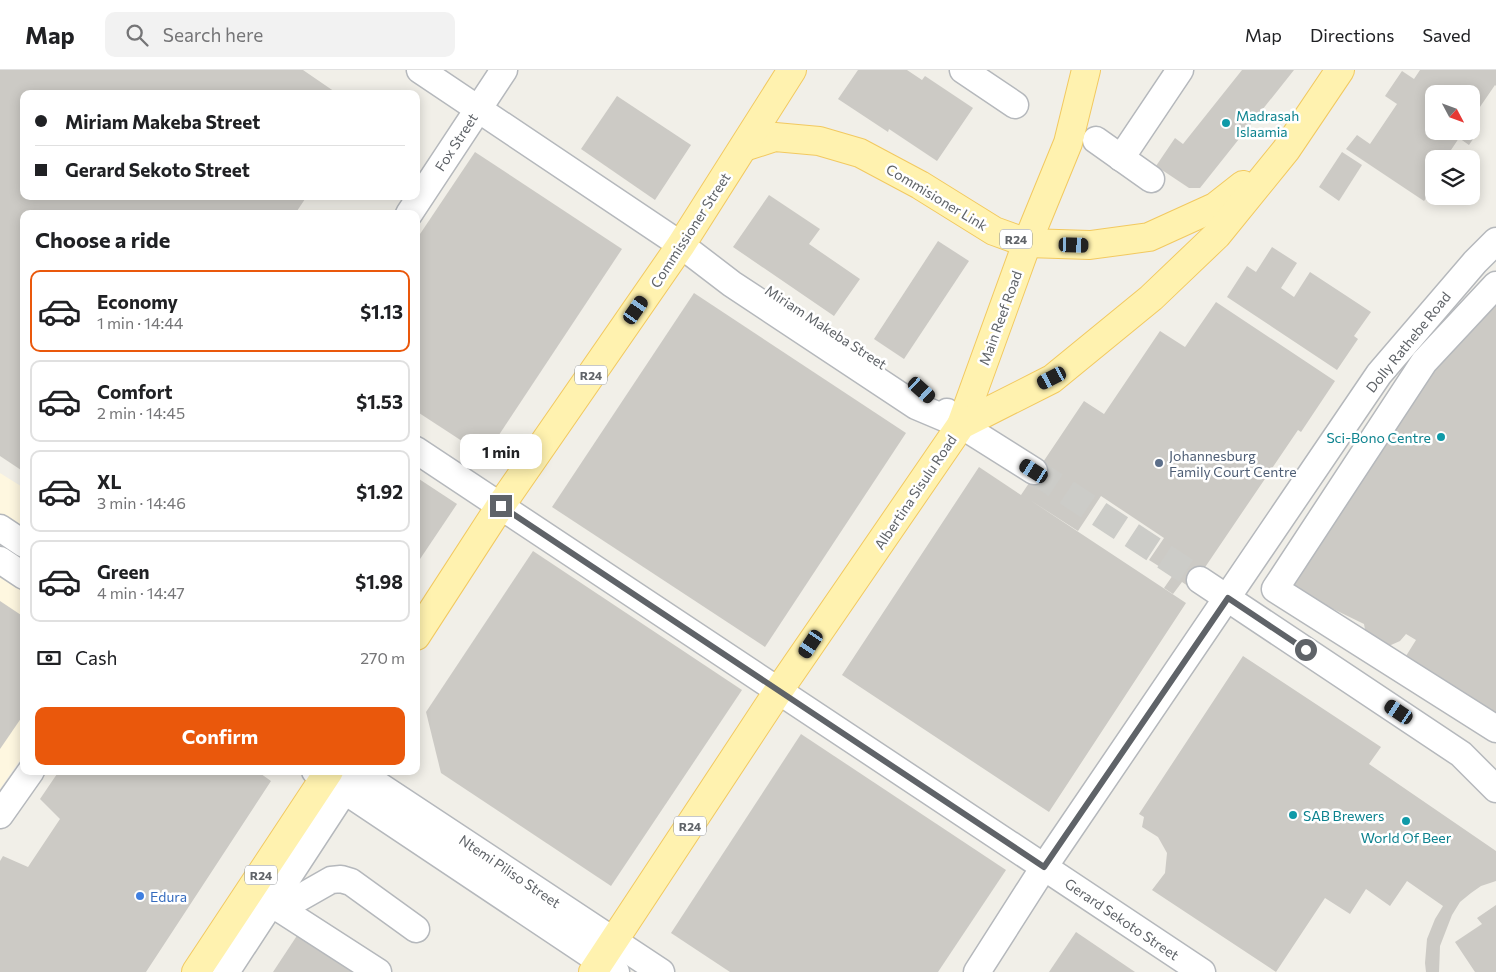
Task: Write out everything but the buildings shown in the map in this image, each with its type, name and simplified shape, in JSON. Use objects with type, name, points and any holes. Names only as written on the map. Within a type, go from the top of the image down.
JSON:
[{"type":"main road","name":"Commissioner Street","points":[[420,630],[501,506],[681,246],[792,70]]},
{"type":"main road","name":"Main Reef Road","points":[[961,425],[1027,244],[1068,143],[1086,70]]},
{"type":"main road","name":"Albertina Sisulu Road","points":[[606,961],[779,690],[961,425],[1052,378],[1152,298],[1217,235],[1286,150],[1340,70]]},
{"type":"main road","name":"Commisioner Link","points":[[744,146],[775,137],[819,140],[860,153],[920,185],[994,231],[1027,244],[1090,246],[1149,237],[1215,207],[1286,150]]},
{"type":"main road","name":"R24","points":[[196,972],[338,776]]},
{"type":"street","name":"Miriam Makeba Street","points":[[420,70],[681,246],[732,284],[916,406],[961,425],[1034,471]]},
{"type":"street","name":"Fox Street","points":[[420,197],[504,70]]},
{"type":"street","points":[[963,70],[1015,105]]},
{"type":"street","points":[[1121,158],[1180,70]]},
{"type":"street","points":[[1096,140],[1151,179]]},
{"type":"street","name":"Dolly Rathebe Road","points":[[977,972],[1044,867],[1379,374],[1475,262],[1496,242]]},
{"type":"street","points":[[1496,285],[1424,362],[1275,589],[1496,729]]},
{"type":"street","name":"Gerard Sekoto Street","points":[[420,453],[1202,972]]},
{"type":"street","points":[[0,528],[20,541]]},
{"type":"street","points":[[0,560],[20,573]]},
{"type":"street","points":[[1200,580],[1461,754],[1496,789]]},
{"type":"street","points":[[1461,754],[1496,762]]},
{"type":"street","points":[[0,816],[28,775]]},
{"type":"street","points":[[226,972],[276,906],[338,776]]},
{"type":"street","name":"Ntemi Piliso Street","points":[[338,776],[606,961],[661,972]]},
{"type":"street","points":[[276,906],[332,880],[341,879],[352,882],[416,929]]},
{"type":"street","points":[[276,906],[378,972]]},
{"type":"shaded area","points":[[0,473],[20,486],[20,760],[0,789]]},
{"type":"tunnel","points":[[1034,471],[1200,580]]},
{"type":"place","name":"Madrasah Islaamia","points":[[1226,123]]},
{"type":"place","name":"Sci-Bono Centre","points":[[1441,437]]},
{"type":"place","name":"Johannesburg Family Court Centre","points":[[1159,463]]},
{"type":"place","name":"SAB Brewers","points":[[1293,815]]},
{"type":"place","name":"World Of Beer","points":[[1406,821]]},
{"type":"place","name":"Edura","points":[[140,896]]},
{"type":"route","points":[[501,506],[1044,867],[1228,598],[1306,650]]}]
